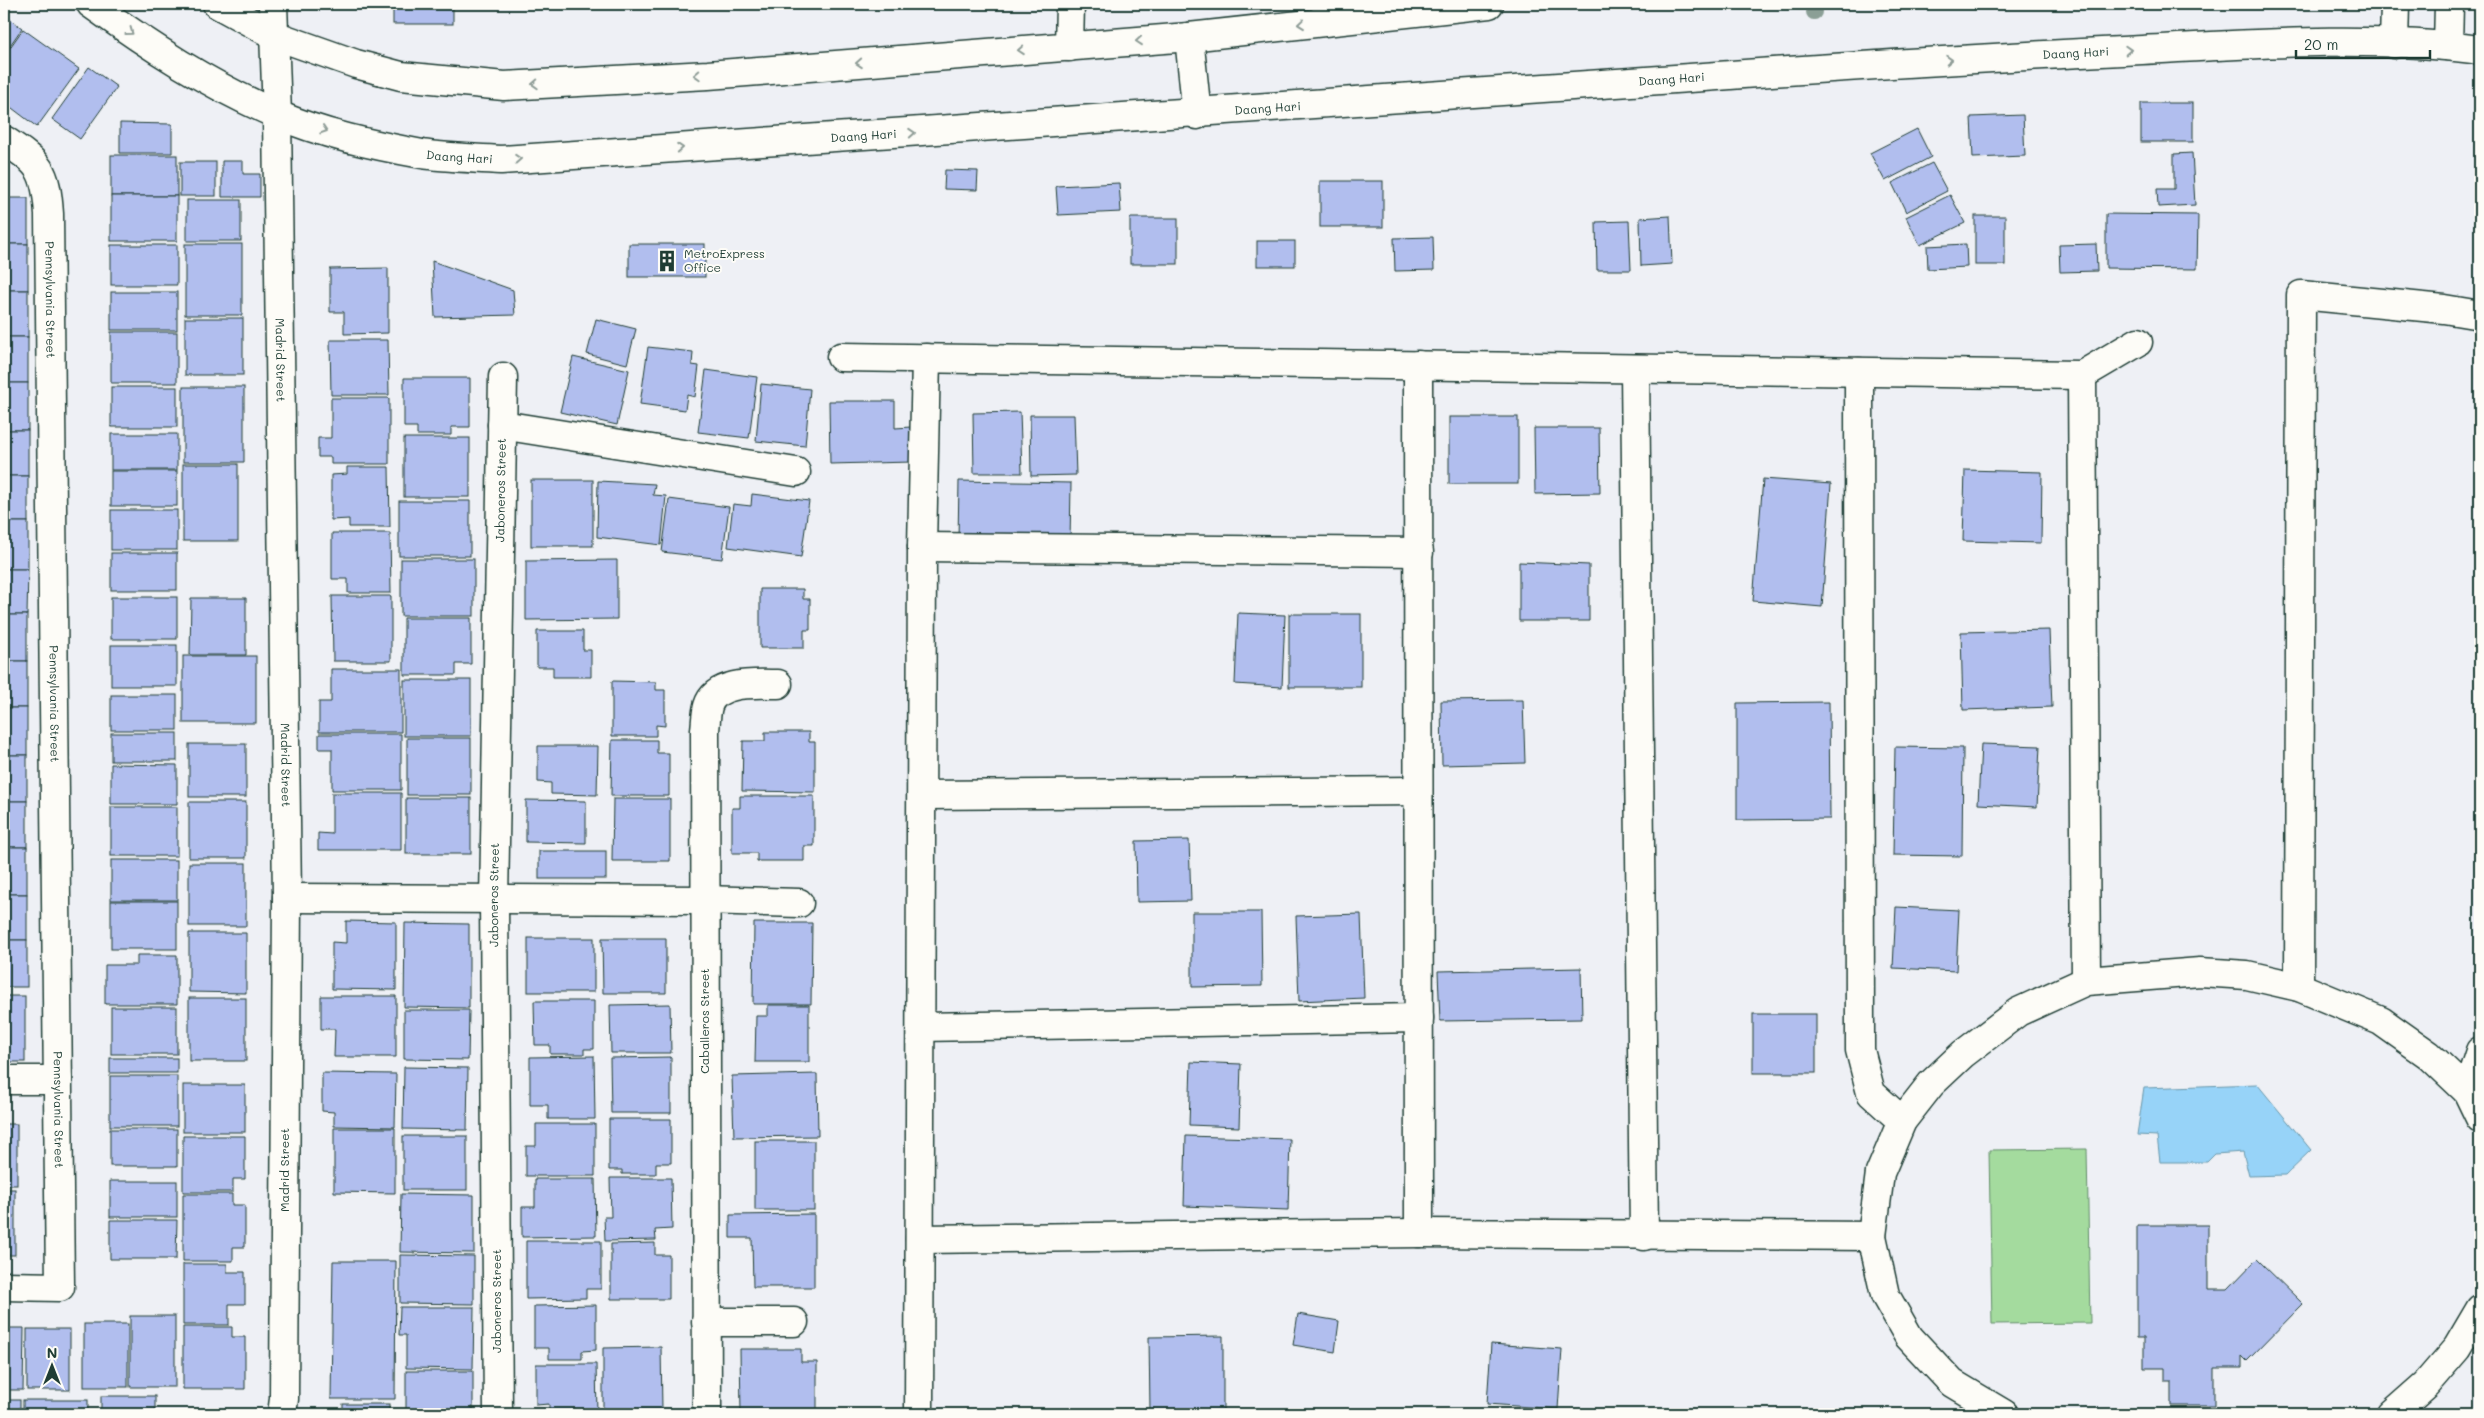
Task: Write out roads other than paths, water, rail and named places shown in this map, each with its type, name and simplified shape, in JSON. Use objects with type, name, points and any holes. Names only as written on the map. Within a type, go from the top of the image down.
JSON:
[{"type":"street","name":"Daang Hari","points":[[90,4],[146,44],[210,82],[277,115],[350,138],[424,154],[501,160],[1196,115],[1900,62],[2264,44],[2394,44],[2448,46],[2480,50]]},
{"type":"street","points":[[218,4],[274,35],[356,64],[401,76],[504,86],[708,75],[1189,37],[1327,13],[1489,4]]},
{"type":"street","name":"Madrid Street","points":[[273,4],[277,115],[287,898],[284,1399],[282,1414]]},
{"type":"street","points":[[1069,46],[1070,4]]},
{"type":"street","points":[[2394,44],[2395,4]]},
{"type":"street","points":[[2448,46],[2450,4]]},
{"type":"street","points":[[1189,37],[1196,115]]},
{"type":"street","name":"Pennsylvania Street","points":[[4,140],[35,164],[45,178],[49,214],[60,1287],[4,1286]]},
{"type":"street","points":[[2298,987],[2301,296],[2444,309],[2480,315]]},
{"type":"street","points":[[841,357],[2082,375],[2138,342]]},
{"type":"street","points":[[919,1414],[922,547],[926,358]]},
{"type":"street","points":[[1418,365],[1419,1233]]},
{"type":"street","points":[[1635,369],[1644,1236]]},
{"type":"street","points":[[1860,372],[1860,1050],[1871,1093],[1902,1122]]},
{"type":"street","points":[[2082,375],[2086,982]]},
{"type":"street","name":"Jaboneros Street","points":[[498,1414],[494,901],[502,377]]},
{"type":"street","points":[[502,425],[796,472]]},
{"type":"street","points":[[922,547],[1419,552]]},
{"type":"street","name":"Caballeros Street","points":[[707,1414],[705,730],[708,704],[724,689],[743,684],[778,684]]},
{"type":"street","points":[[922,795],[1418,791]]},
{"type":"street","points":[[287,898],[494,901],[704,900],[799,903]]},
{"type":"street","points":[[2004,1414],[1952,1383],[1909,1337],[1886,1295],[1872,1236],[1880,1173],[1902,1122],[1931,1084],[1964,1054],[2018,1012],[2086,982],[2200,972],[2247,975],[2298,987],[2381,1022],[2429,1055],[2467,1091],[2480,1118]]},
{"type":"street","points":[[921,1027],[1419,1018]]},
{"type":"street","points":[[2467,1091],[2480,1051]]},
{"type":"street","points":[[4,1080],[58,1080]]},
{"type":"street","points":[[920,1239],[1419,1233],[1644,1236],[1872,1236]]},
{"type":"street","points":[[2392,1414],[2426,1384],[2457,1348],[2480,1309]]},
{"type":"street","points":[[706,1322],[794,1322]]},
{"type":"water","points":[[2257,1084],[2311,1150],[2285,1175],[2249,1176],[2243,1152],[2215,1154],[2207,1162],[2160,1162],[2157,1136],[2137,1135],[2144,1088]]},
{"type":"place","name":"MetroExpress Office","points":[[667,261]]}]
